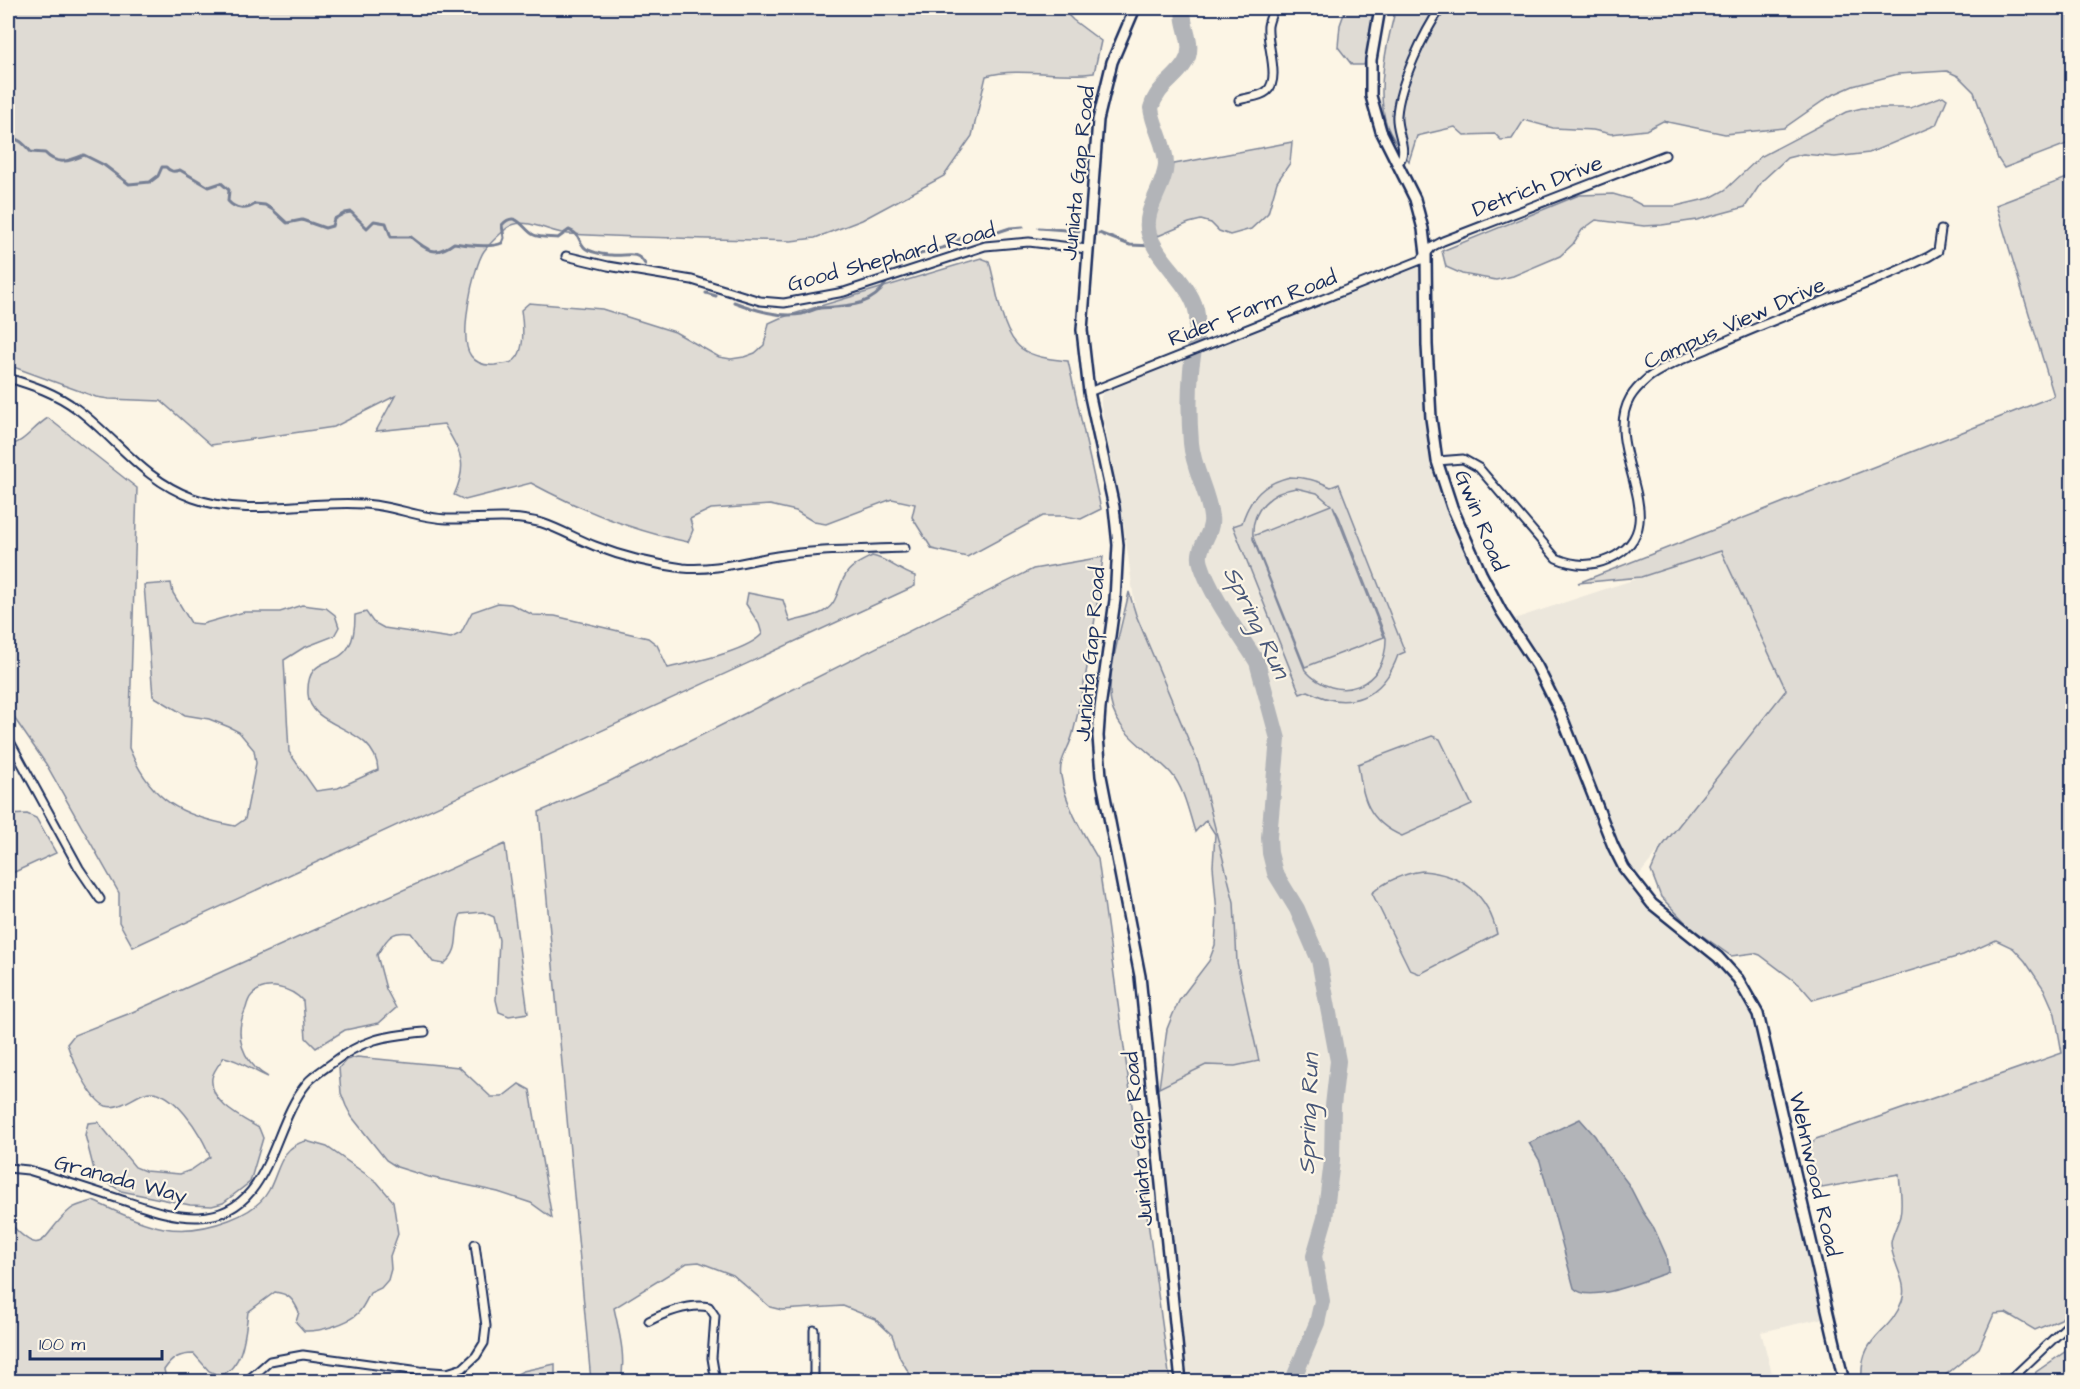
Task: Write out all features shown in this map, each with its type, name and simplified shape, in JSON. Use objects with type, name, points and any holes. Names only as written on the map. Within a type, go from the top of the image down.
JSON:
[{"type":"street","name":"Juniata Gap Road","points":[[1135,8],[1114,55],[1102,97],[1097,132],[1082,330],[1089,392],[1114,507],[1118,545],[1115,600],[1098,736],[1101,776],[1140,976],[1181,1382]]},
{"type":"street","points":[[1239,99],[1264,93],[1269,89],[1272,68],[1268,25],[1274,8]]},
{"type":"street","name":"Gwin Road","points":[[1380,8],[1371,60],[1371,96],[1374,113],[1381,130],[1420,213],[1426,254],[1431,418],[1437,461],[1452,507],[1481,573],[1537,666],[1560,712],[1612,846],[1624,868],[1652,904],[1718,957],[1738,979]]},
{"type":"street","points":[[1398,164],[1402,159],[1403,149],[1397,131],[1396,114],[1410,69],[1423,39],[1441,8]]},
{"type":"street","name":"Detrich Drive","points":[[1426,254],[1432,247],[1443,241],[1665,155]]},
{"type":"street","name":"Campus View Drive","points":[[1437,461],[1462,459],[1479,468],[1556,558],[1564,562],[1587,565],[1598,564],[1609,559],[1628,547],[1639,529],[1639,508],[1622,427],[1625,408],[1638,387],[1656,373],[1754,328],[1928,257],[1938,251],[1941,230]]},
{"type":"street","name":"Good Shephard Road","points":[[566,256],[608,266],[692,280],[760,301],[784,303],[844,292],[985,246],[1029,242],[1087,249]]},
{"type":"street","name":"Rider Farm Road","points":[[1089,392],[1421,260],[1426,254]]},
{"type":"street","points":[[8,378],[35,386],[63,399],[162,483],[194,499],[214,504],[247,507],[363,504],[384,506],[416,516],[447,519],[527,520],[628,557],[685,568],[722,567],[776,556],[819,551],[905,548]]},
{"type":"street","points":[[8,738],[79,868],[100,899]]},
{"type":"street","name":"Wehnwood Road","points":[[1738,979],[1758,1014],[1844,1382]]},
{"type":"street","name":"Granada Way","points":[[8,1168],[28,1170],[162,1212],[199,1216],[221,1212],[238,1204],[255,1188],[266,1168],[290,1110],[308,1082],[358,1046],[388,1035],[425,1032]]},
{"type":"street","points":[[246,1382],[270,1361],[303,1355],[420,1371],[447,1373],[463,1368],[476,1356],[484,1343],[486,1326],[475,1244]]},
{"type":"street","points":[[650,1321],[663,1314],[697,1305],[709,1307],[715,1317],[712,1358],[716,1382]]},
{"type":"street","points":[[2008,1382],[2073,1322]]},
{"type":"street","points":[[814,1330],[814,1382]]},
{"type":"shaded area","points":[[8,8],[1061,8],[1101,41],[1094,73],[1013,72],[986,76],[972,136],[944,176],[862,220],[815,238],[791,241],[568,234],[529,224],[513,224],[492,242],[480,259],[466,320],[467,348],[471,356],[482,364],[495,365],[515,360],[521,348],[523,332],[521,310],[529,303],[602,309],[675,332],[719,357],[731,359],[744,357],[755,353],[764,345],[769,323],[780,318],[981,258],[989,261],[1000,309],[1015,342],[1022,349],[1044,358],[1068,361],[1101,509],[1081,519],[1043,516],[967,557],[932,549],[912,517],[915,504],[892,499],[826,524],[814,522],[796,511],[770,505],[711,509],[690,519],[693,530],[688,542],[647,532],[608,518],[531,483],[465,500],[454,495],[461,474],[461,458],[444,424],[376,431],[395,396],[334,427],[211,445],[161,401],[96,397],[8,365]]},
{"type":"shaded area","points":[[1346,8],[1377,8],[1364,65],[1352,65],[1338,47],[1340,25]]},
{"type":"shaded area","points":[[1396,8],[2072,8],[2072,142],[2004,168],[1998,159],[1974,92],[1958,76],[1947,71],[1898,74],[1853,86],[1830,96],[1784,128],[1725,134],[1663,121],[1646,130],[1611,134],[1593,130],[1553,128],[1524,120],[1512,139],[1501,140],[1495,134],[1464,135],[1455,127],[1417,136],[1409,161],[1387,126],[1382,98],[1386,51]]},
{"type":"shaded area","points":[[1943,96],[1947,99],[1936,125],[1869,153],[1835,157],[1803,154],[1787,158],[1763,180],[1745,207],[1697,220],[1662,225],[1644,226],[1596,220],[1582,230],[1573,244],[1560,256],[1513,276],[1496,280],[1462,274],[1446,267],[1442,251],[1579,195],[1613,194],[1643,206],[1676,206],[1710,198],[1725,190],[1760,157],[1846,112],[1862,108],[1910,108]]},
{"type":"shaded area","points":[[1292,142],[1290,163],[1277,182],[1268,213],[1251,229],[1230,235],[1219,231],[1211,223],[1201,220],[1158,236],[1150,227],[1157,187],[1169,165]]},
{"type":"shaded area","points":[[2072,176],[2072,1307],[2061,1319],[2035,1330],[2006,1313],[1994,1314],[1979,1348],[1938,1381],[1862,1381],[1865,1354],[1876,1336],[1897,1313],[1904,1294],[1891,1243],[1901,1211],[1899,1174],[1822,1188],[1808,1165],[1806,1148],[1816,1139],[2062,1053],[2055,1014],[2044,989],[2025,961],[2013,948],[1996,940],[1963,955],[1813,1000],[1800,985],[1760,955],[1754,953],[1731,956],[1690,927],[1661,897],[1651,871],[1661,848],[1786,690],[1721,551],[1641,577],[1578,583],[2054,396],[1996,205]]},
{"type":"shaded area","points":[[1419,265],[1422,270],[1423,353],[1428,425],[1435,465],[1505,622],[1721,551],[1786,691],[1632,884],[1707,953],[1739,987],[1750,1006],[1760,1039],[1823,1318],[1761,1332],[1774,1381],[1188,1381],[1159,1088],[1206,1065],[1235,1066],[1259,1061],[1237,962],[1234,902],[1199,765],[1136,615],[1124,526],[1101,396],[1106,390]]},
{"type":"shaded area","points":[[48,418],[137,488],[129,748],[147,781],[170,803],[199,817],[235,826],[245,819],[256,763],[254,750],[239,732],[209,719],[185,715],[153,696],[144,585],[171,583],[173,593],[191,623],[202,624],[244,612],[280,612],[302,605],[326,608],[335,615],[339,627],[334,636],[303,648],[284,660],[289,752],[316,791],[338,788],[378,770],[374,755],[366,744],[320,715],[312,706],[308,694],[309,681],[317,667],[338,657],[349,646],[353,635],[355,615],[366,612],[373,622],[384,628],[451,638],[461,633],[472,612],[498,603],[511,604],[533,615],[555,616],[648,638],[657,645],[668,668],[732,651],[762,634],[759,624],[746,604],[748,593],[783,600],[790,622],[811,617],[832,605],[850,569],[872,556],[915,576],[915,586],[133,947],[119,922],[119,893],[46,764],[8,709],[8,445],[19,442]]},
{"type":"shaded area","points":[[1296,477],[1311,479],[1331,487],[1339,484],[1405,652],[1398,655],[1383,682],[1362,697],[1337,700],[1308,691],[1300,694],[1233,526],[1242,523],[1249,506],[1265,487]],"holes":[[[1296,488],[1317,493],[1331,505],[1253,536],[1255,518],[1264,503],[1278,493]],[[1333,506],[1386,638],[1384,655],[1378,669],[1358,686],[1345,689],[1331,687],[1318,681],[1305,670],[1253,539],[1253,537],[1305,667],[1384,637]]]},
{"type":"shaded area","points":[[1103,557],[1087,668],[1072,738],[1061,765],[1061,776],[1071,809],[1098,859],[1170,1381],[914,1381],[900,1358],[892,1335],[875,1319],[843,1306],[782,1310],[770,1307],[733,1275],[699,1262],[687,1263],[614,1308],[622,1353],[621,1380],[591,1381],[539,812],[608,782],[1033,569]]},
{"type":"shaded area","points":[[1129,592],[1136,615],[1199,765],[1234,902],[1237,962],[1259,1061],[1235,1066],[1206,1065],[1159,1088],[1167,1029],[1180,999],[1209,961],[1215,945],[1217,913],[1213,866],[1215,834],[1206,820],[1195,832],[1186,801],[1176,779],[1123,728],[1111,705],[1112,668]]},
{"type":"shaded area","points":[[1432,736],[1440,739],[1472,805],[1402,836],[1390,830],[1374,816],[1365,798],[1358,764]]},
{"type":"shaded area","points":[[27,814],[36,818],[56,853],[8,875],[8,815]]},
{"type":"shaded area","points":[[505,844],[528,1013],[509,1016],[499,1012],[496,1000],[499,940],[494,917],[483,912],[461,914],[453,952],[444,964],[433,962],[411,933],[394,934],[377,955],[386,989],[396,1008],[379,1023],[345,1030],[316,1048],[306,1038],[303,1001],[298,996],[285,989],[271,987],[258,990],[250,998],[240,1028],[242,1047],[252,1064],[268,1077],[224,1057],[215,1070],[212,1087],[228,1109],[259,1128],[263,1138],[250,1182],[223,1203],[212,1206],[190,1205],[121,1191],[101,1179],[94,1170],[85,1135],[88,1123],[98,1122],[135,1167],[145,1171],[180,1174],[191,1170],[210,1157],[201,1137],[185,1114],[165,1097],[155,1093],[145,1093],[116,1106],[111,1107],[100,1103],[83,1079],[69,1051],[67,1044],[74,1035],[128,1014]]},
{"type":"shaded area","points":[[1422,871],[1450,876],[1472,889],[1487,908],[1497,934],[1420,974],[1410,970],[1372,893],[1395,878]]},
{"type":"shaded area","points":[[357,1057],[459,1067],[491,1097],[502,1097],[519,1084],[530,1090],[552,1218],[531,1203],[498,1192],[429,1177],[397,1167],[386,1160],[352,1117],[341,1093],[339,1068],[346,1060]]},
{"type":"shaded area","points":[[1580,1119],[1595,1136],[1629,1185],[1654,1228],[1666,1255],[1668,1271],[1664,1274],[1604,1293],[1581,1293],[1574,1288],[1540,1161],[1529,1143]]},
{"type":"shaded area","points":[[306,1141],[327,1147],[377,1182],[393,1201],[398,1234],[390,1256],[391,1269],[388,1280],[381,1288],[370,1293],[358,1313],[347,1321],[332,1326],[304,1331],[296,1322],[299,1312],[292,1300],[284,1294],[275,1292],[248,1312],[239,1357],[228,1371],[220,1376],[209,1371],[194,1354],[176,1357],[170,1362],[164,1370],[167,1381],[8,1381],[8,1221],[20,1234],[30,1241],[37,1242],[48,1235],[71,1209],[93,1201],[128,1217],[159,1227],[191,1229],[209,1226],[235,1218],[257,1205],[269,1190],[286,1154],[297,1144]]},
{"type":"shaded area","points":[[2072,1347],[2072,1381],[2033,1381],[2036,1372]]},
{"type":"shaded area","points":[[555,1364],[555,1381],[504,1381],[523,1371]]},
{"type":"waterway","name":"Spring Run","points":[[1184,8],[1184,22],[1189,42],[1188,56],[1181,69],[1162,88],[1151,108],[1166,164],[1165,173],[1149,216],[1149,234],[1160,254],[1190,294],[1197,315],[1190,379],[1190,434],[1192,453],[1211,517],[1210,529],[1200,552],[1201,564],[1218,601],[1257,662],[1278,739],[1269,837],[1270,853],[1275,873],[1297,909],[1319,960],[1338,1061],[1333,1106],[1332,1161],[1325,1218],[1314,1256],[1322,1301],[1317,1323],[1292,1382]]},
{"type":"waterway","points":[[8,138],[18,140],[31,152],[45,153],[54,160],[69,160],[84,155],[104,165],[129,184],[150,182],[158,176],[162,167],[172,171],[180,170],[209,187],[221,183],[229,190],[228,201],[234,206],[244,208],[255,204],[265,205],[287,223],[302,220],[325,228],[332,226],[334,219],[351,212],[367,228],[374,221],[386,223],[391,237],[411,237],[427,249],[437,251],[454,243],[485,246],[502,243],[504,238],[502,225],[512,219],[520,222],[536,236],[558,238],[569,230],[577,235],[584,247],[589,250],[608,255],[634,255],[642,259],[645,264]]},
{"type":"waterway","points":[[896,265],[906,258],[949,246],[969,233],[995,233],[1023,227]]},
{"type":"waterway","points":[[1039,228],[1079,231]]},
{"type":"waterway","points":[[1099,233],[1130,245],[1154,246]]},
{"type":"waterway","points":[[734,302],[776,314],[794,315],[820,308],[858,304],[873,297],[886,283]]},
{"type":"waterway","points":[[706,293],[716,296]]}]
